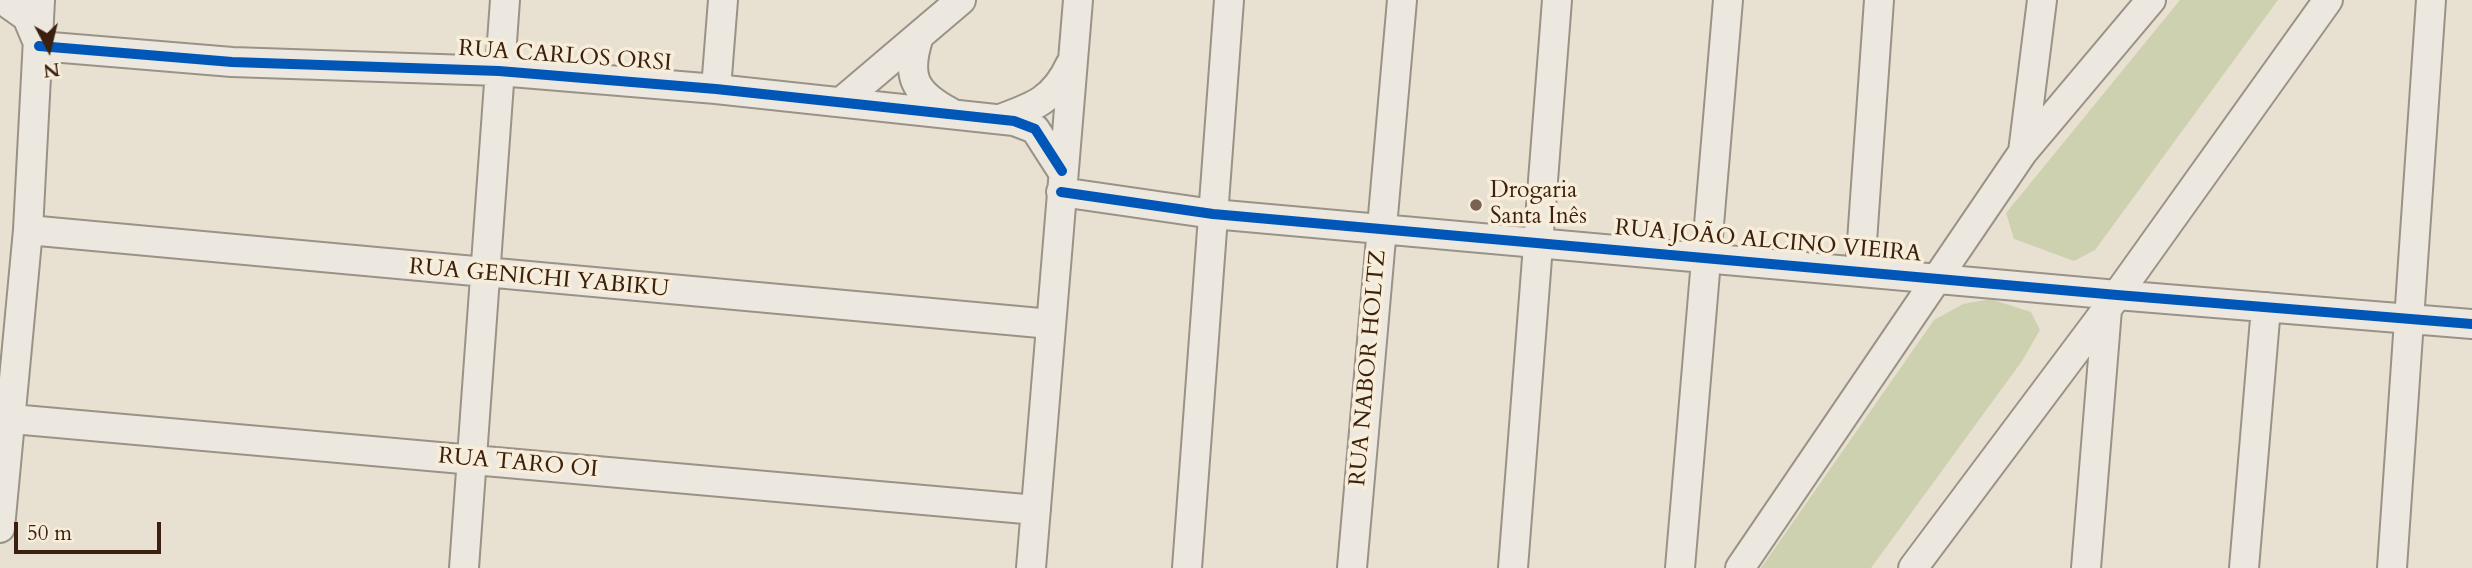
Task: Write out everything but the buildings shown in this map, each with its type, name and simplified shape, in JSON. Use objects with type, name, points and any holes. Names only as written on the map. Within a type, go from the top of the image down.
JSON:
[{"type":"street","points":[[3,0],[27,17],[39,46]]},
{"type":"street","points":[[0,528],[5,418],[28,230],[40,0]]},
{"type":"street","points":[[464,568],[505,0]]},
{"type":"street","points":[[716,89],[723,0]]},
{"type":"street","points":[[841,102],[961,0]]},
{"type":"street","points":[[1066,0],[1075,28]]},
{"type":"street","points":[[1031,568],[1077,0]]},
{"type":"street","points":[[1187,568],[1229,0]]},
{"type":"street","name":"RUA NABOR HOLTZ","points":[[1352,568],[1402,0]]},
{"type":"street","points":[[1513,568],[1556,0]]},
{"type":"street","points":[[1680,568],[1704,259],[1728,0]]},
{"type":"street","points":[[1860,270],[1879,0]]},
{"type":"street","points":[[2023,152],[2042,0]]},
{"type":"street","points":[[1740,568],[2023,152],[2151,0]]},
{"type":"street","points":[[1914,568],[2112,302],[2328,0]]},
{"type":"street","points":[[2392,568],[2431,0]]},
{"type":"street","points":[[919,36],[911,69],[914,81],[923,93],[956,115]]},
{"type":"street","name":"RUA CARLOS ORSI","points":[[39,46],[233,62],[499,71],[716,89],[997,120],[1025,124],[1035,130],[1062,181]]},
{"type":"street","points":[[997,120],[1038,105],[1063,79],[1072,60]]},
{"type":"street","name":"RUA JOÃO ALCINO VIEIRA","points":[[1062,181],[1213,214],[1704,259],[1860,270],[2112,302],[2266,307],[2472,324]]},
{"type":"street","name":"RUA GENICHI YABIKU","points":[[28,230],[1051,324]]},
{"type":"street","points":[[2086,568],[2112,302]]},
{"type":"street","points":[[2244,568],[2266,307]]},
{"type":"street","name":"RUA TARO OI","points":[[5,418],[1036,510]]},
{"type":"green space","points":[[2180,0],[2278,0],[2095,250],[2074,261],[2014,239],[2006,213]]},
{"type":"green space","points":[[1990,299],[2031,312],[2040,330],[2022,361],[1871,568],[1761,568],[1934,320],[1963,304]]},
{"type":"cycle path","points":[[39,46],[232,62],[499,71],[716,89],[1014,121],[1035,129],[1062,171]]},
{"type":"cycle path","points":[[1061,192],[1213,214],[2472,324]]},
{"type":"place","name":"Drogaria Santa Inês","points":[[1476,205]]}]
